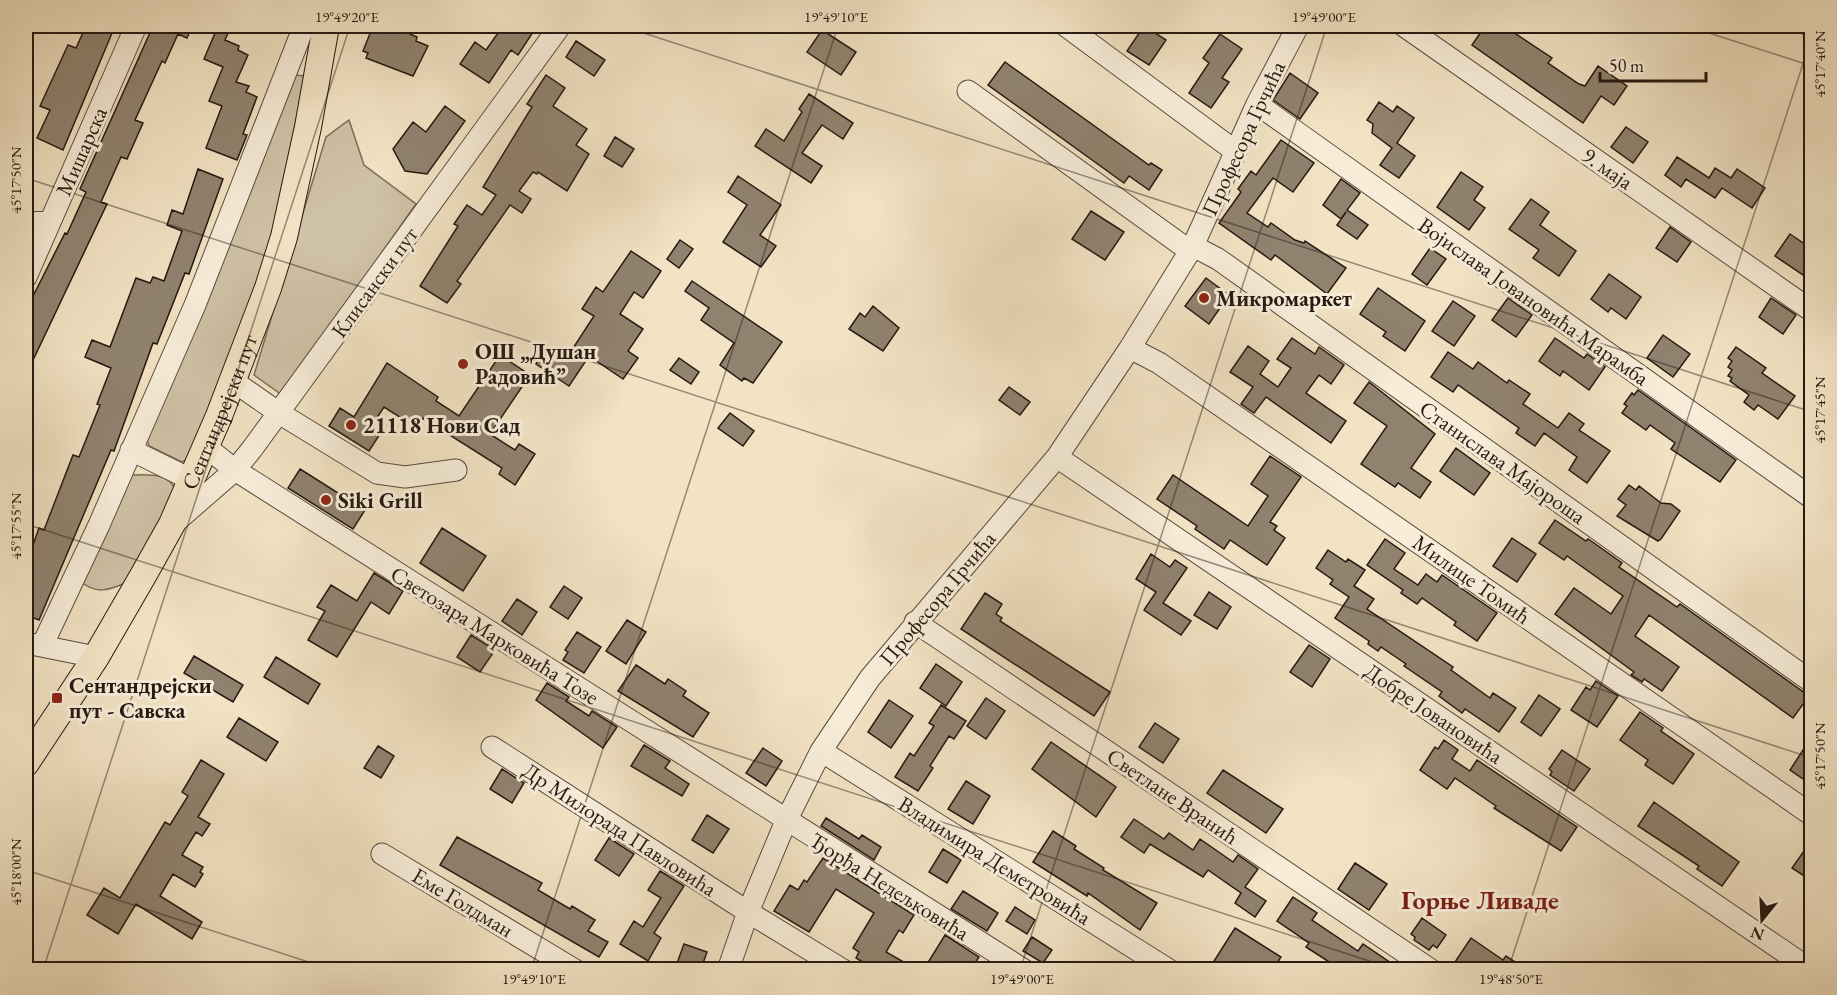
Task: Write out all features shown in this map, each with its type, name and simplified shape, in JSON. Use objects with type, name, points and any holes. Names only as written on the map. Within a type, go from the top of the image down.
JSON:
[{"type":"main road","name":"Сентандрејски пут","points":[[26,763],[96,657],[172,524],[233,381],[268,288],[284,237],[320,68],[326,26]]},
{"type":"street","name":"Мишарска","points":[[26,278],[136,26]]},
{"type":"street","points":[[96,657],[34,645],[131,450],[195,305],[304,26]]},
{"type":"street","name":"Клисански пут","points":[[172,524],[235,470],[279,413],[560,26]]},
{"type":"street","points":[[1066,26],[1235,151]]},
{"type":"street","name":"9. маја","points":[[1404,26],[1812,311]]},
{"type":"street","name":"Професора Грчића","points":[[728,969],[748,912],[786,821],[821,751],[870,678],[915,622],[1057,457],[1130,348],[1191,248],[1292,28]]},
{"type":"street","points":[[288,71],[320,68]]},
{"type":"street","points":[[968,91],[1191,248]]},
{"type":"street","name":"Војислава Јовановића Марамба","points":[[1257,104],[1812,498]]},
{"type":"street","points":[[26,223],[50,222]]},
{"type":"street","name":"Станислава Мајороша","points":[[1191,248],[1218,260],[1812,682]]},
{"type":"street","name":"Милице Томић","points":[[1130,348],[1159,363],[1812,815]]},
{"type":"street","points":[[233,381],[279,413],[377,473],[405,477],[456,470]]},
{"type":"street","name":"Светозара Марковића Тозе","points":[[206,447],[235,470],[786,821]]},
{"type":"street","points":[[131,450],[192,480]]},
{"type":"street","name":"Добре Јовановића","points":[[1057,457],[1811,969]]},
{"type":"street","name":"Светлане Вранић","points":[[915,622],[1431,969]]},
{"type":"street","name":"Др Милорада Павловића","points":[[492,747],[748,912],[843,969]]},
{"type":"street","name":"Владимира Деметровића","points":[[821,751],[1168,969]]},
{"type":"street","name":"Ђорђа Недељковића","points":[[786,821],[1024,969]]},
{"type":"street","name":"Еме Голдман","points":[[382,854],[575,969]]},
{"type":"shaded area","points":[[296,75],[303,76],[308,87],[267,254],[248,312],[191,457],[182,462],[149,446],[145,433],[288,78]]},
{"type":"shaded area","points":[[349,120],[364,165],[416,204],[282,395],[254,375],[326,137]]},
{"type":"shaded area","points":[[131,475],[151,475],[163,478],[173,485],[176,491],[125,583],[102,590],[91,588],[80,581]]},
{"type":"building","points":[[86,26],[115,26],[63,150],[37,138],[50,110],[40,106],[68,45],[76,48]]},
{"type":"building","points":[[153,26],[192,26],[187,38],[178,34],[165,63],[162,61],[135,120],[143,123],[127,159],[121,157],[101,202],[107,204],[26,375],[26,310],[65,233],[67,234],[86,192],[80,189]]},
{"type":"building","points":[[218,26],[231,26],[225,40],[239,46],[238,50],[248,55],[236,82],[249,86],[246,92],[257,97],[243,134],[247,135],[237,160],[206,148],[222,106],[209,101],[223,67],[204,59]]},
{"type":"building","points":[[373,26],[413,26],[410,34],[417,37],[416,41],[428,46],[413,76],[366,58],[368,53],[363,51]]},
{"type":"building","points":[[503,26],[537,26],[518,55],[511,50],[489,83],[460,64],[475,42],[486,50]]},
{"type":"building","points":[[1144,26],[1160,26],[1155,33],[1166,40],[1149,65],[1127,51]]},
{"type":"building","points":[[1485,26],[1504,26],[1552,58],[1548,63],[1579,84],[1585,86],[1598,66],[1627,86],[1614,105],[1601,96],[1583,123],[1472,45]]},
{"type":"building","points":[[822,30],[856,52],[841,75],[807,52]]},
{"type":"building","points":[[1220,34],[1242,49],[1222,78],[1229,82],[1211,108],[1189,93],[1209,63],[1203,58]]},
{"type":"building","points":[[576,41],[605,60],[594,76],[566,57]]},
{"type":"building","points":[[1005,62],[1149,165],[1151,163],[1162,170],[1149,190],[1129,176],[1124,183],[988,85]]},
{"type":"building","points":[[1290,73],[1318,93],[1300,119],[1273,100]]},
{"type":"building","points":[[546,75],[565,88],[553,106],[587,129],[576,145],[589,154],[567,191],[538,172],[537,174],[533,172],[519,191],[531,199],[522,213],[510,205],[457,281],[461,284],[447,303],[420,286],[458,226],[454,224],[467,205],[482,215],[496,195],[483,187],[532,107],[527,104]]},
{"type":"building","points":[[809,94],[853,123],[843,139],[822,125],[802,153],[822,166],[811,183],[755,146],[766,129],[784,141],[802,112],[799,109]]},
{"type":"building","points":[[1379,102],[1393,112],[1397,106],[1414,118],[1397,143],[1415,156],[1399,178],[1380,165],[1392,148],[1372,133],[1373,124],[1367,120]]},
{"type":"building","points":[[445,106],[465,121],[427,174],[405,171],[393,149],[413,122],[426,132]]},
{"type":"building","points":[[1626,127],[1648,142],[1633,163],[1611,147]]},
{"type":"building","points":[[615,137],[634,149],[622,167],[604,156]]},
{"type":"building","points":[[1281,140],[1314,163],[1293,192],[1273,178],[1247,213],[1268,227],[1271,223],[1295,240],[1304,243],[1305,241],[1346,268],[1327,294],[1275,255],[1271,260],[1219,223],[1241,192],[1238,189],[1251,171],[1256,175]]},
{"type":"building","points":[[1677,157],[1709,178],[1715,168],[1731,178],[1737,169],[1765,188],[1752,208],[1722,188],[1715,198],[1686,179],[1681,187],[1665,175]]},
{"type":"building","points":[[198,169],[223,179],[189,274],[185,273],[157,344],[153,343],[114,451],[111,450],[39,620],[26,615],[26,565],[39,528],[44,530],[73,455],[79,457],[100,405],[97,404],[111,368],[85,357],[92,340],[110,347],[136,278],[150,283],[153,277],[164,281],[182,231],[167,225],[172,210],[183,214]]},
{"type":"building","points":[[1461,172],[1483,187],[1474,200],[1485,208],[1469,230],[1437,207]]},
{"type":"building","points":[[738,176],[781,205],[760,235],[776,246],[761,267],[723,242],[747,205],[728,192]]},
{"type":"building","points":[[1341,179],[1360,193],[1347,210],[1368,225],[1357,239],[1337,225],[1346,212],[1341,219],[1323,205]]},
{"type":"building","points":[[1531,199],[1549,212],[1540,225],[1576,251],[1559,276],[1533,258],[1539,250],[1509,229]]},
{"type":"building","points":[[1091,211],[1124,232],[1105,260],[1072,239]]},
{"type":"building","points":[[1670,227],[1691,242],[1677,262],[1656,248]]},
{"type":"building","points":[[1790,234],[1812,249],[1812,281],[1775,256]]},
{"type":"building","points":[[680,240],[693,249],[679,268],[667,259]]},
{"type":"building","points":[[1430,248],[1446,259],[1427,285],[1412,274]]},
{"type":"building","points":[[631,251],[661,271],[643,298],[634,292],[620,314],[643,329],[628,351],[638,358],[623,379],[589,356],[569,386],[536,364],[547,346],[566,359],[594,316],[582,309],[596,287],[603,292]]},
{"type":"building","points":[[1609,274],[1641,297],[1626,319],[1611,308],[1608,312],[1591,299]]},
{"type":"building","points":[[1206,278],[1229,295],[1209,324],[1185,306]]},
{"type":"building","points":[[692,281],[782,342],[753,383],[744,378],[742,381],[720,365],[734,343],[701,320],[709,308],[685,291]]},
{"type":"building","points":[[1378,288],[1425,321],[1405,351],[1383,336],[1386,332],[1360,314]]},
{"type":"building","points":[[1508,298],[1532,315],[1516,337],[1492,320]]},
{"type":"building","points":[[1771,298],[1796,315],[1783,334],[1759,317]]},
{"type":"building","points":[[1453,301],[1475,316],[1454,346],[1432,331]]},
{"type":"building","points":[[873,306],[899,328],[883,351],[849,329],[860,313],[865,317]]},
{"type":"building","points":[[1663,335],[1690,354],[1673,377],[1647,358]]},
{"type":"building","points":[[1292,338],[1315,354],[1319,347],[1344,365],[1331,384],[1319,375],[1306,393],[1346,421],[1331,443],[1266,397],[1254,413],[1241,404],[1253,387],[1230,372],[1248,346],[1269,361],[1260,374],[1278,387],[1291,368],[1277,359]]},
{"type":"building","points":[[1555,338],[1584,358],[1587,354],[1605,367],[1589,390],[1563,371],[1560,376],[1539,361]]},
{"type":"building","points":[[1736,347],[1766,368],[1762,373],[1795,396],[1778,419],[1758,405],[1754,410],[1744,402],[1749,395],[1730,381],[1732,378],[1728,376],[1732,370],[1728,367],[1732,361],[1728,358]]},
{"type":"building","points":[[1448,352],[1473,369],[1478,362],[1507,383],[1509,380],[1530,394],[1523,404],[1558,428],[1569,413],[1584,424],[1579,430],[1610,451],[1587,483],[1569,470],[1577,457],[1544,433],[1535,446],[1516,433],[1519,428],[1458,385],[1453,392],[1431,377]]},
{"type":"building","name":"21118 Нови Сад","points":[[500,355],[530,375],[490,434],[515,450],[519,444],[535,454],[515,485],[499,474],[502,468],[423,418],[417,428],[384,407],[370,428],[380,434],[369,451],[329,426],[340,408],[354,417],[387,363],[438,397],[436,401],[459,416]]},
{"type":"building","points":[[679,358],[699,372],[691,384],[670,370]]},
{"type":"building","points":[[1369,382],[1435,434],[1411,468],[1431,482],[1420,498],[1398,483],[1395,487],[1361,464],[1387,426],[1354,403]]},
{"type":"building","points":[[1009,387],[1030,402],[1020,415],[999,400]]},
{"type":"building","points":[[1638,390],[1736,460],[1720,482],[1671,449],[1675,443],[1650,425],[1646,430],[1622,413],[1627,406],[1624,404],[1632,393],[1634,395]]},
{"type":"building","points":[[730,413],[754,431],[743,446],[718,428]]},
{"type":"building","points":[[1456,448],[1490,473],[1474,495],[1440,471]]},
{"type":"building","points":[[1270,456],[1301,477],[1270,522],[1277,526],[1274,530],[1285,538],[1267,565],[1230,540],[1224,549],[1195,529],[1197,526],[1157,499],[1173,475],[1248,526],[1268,496],[1251,484]]},
{"type":"building","name":"Siki Grill","points":[[300,469],[365,510],[353,529],[288,488]]},
{"type":"building","points":[[1629,485],[1636,490],[1639,486],[1661,503],[1671,504],[1680,511],[1658,541],[1617,516],[1626,505],[1618,499]]},
{"type":"building","points":[[1555,520],[1586,541],[1588,539],[1594,543],[1622,563],[1619,567],[1677,607],[1680,604],[1809,696],[1793,718],[1649,615],[1635,636],[1679,667],[1662,691],[1644,679],[1642,682],[1631,675],[1634,672],[1555,614],[1574,588],[1611,614],[1623,596],[1567,556],[1564,560],[1539,543]]},
{"type":"building","points":[[442,528],[486,556],[463,591],[420,563]]},
{"type":"building","points":[[1512,538],[1536,554],[1517,582],[1493,566]]},
{"type":"building","points":[[1385,539],[1405,553],[1394,569],[1418,585],[1426,574],[1437,582],[1442,575],[1497,613],[1477,641],[1454,625],[1456,622],[1422,598],[1417,604],[1401,593],[1403,590],[1367,565]]},
{"type":"building","points":[[1328,550],[1346,562],[1348,559],[1365,570],[1354,586],[1374,599],[1367,609],[1453,667],[1451,670],[1490,698],[1493,693],[1516,708],[1499,732],[1465,709],[1462,713],[1439,696],[1442,692],[1404,666],[1406,664],[1381,647],[1378,651],[1368,644],[1369,641],[1335,618],[1349,597],[1330,584],[1333,580],[1316,568]]},
{"type":"building","points":[[1151,554],[1170,567],[1175,560],[1187,568],[1163,603],[1191,621],[1181,635],[1144,610],[1156,592],[1136,579]]},
{"type":"building","points":[[374,573],[403,591],[389,614],[371,602],[337,657],[308,640],[325,611],[317,607],[331,585],[357,601]]},
{"type":"building","points":[[564,586],[582,598],[568,619],[550,607]]},
{"type":"building","points":[[1209,592],[1231,607],[1217,629],[1194,615]]},
{"type":"building","points":[[985,593],[1002,604],[996,614],[1002,618],[1000,621],[1110,692],[1094,716],[961,629]]},
{"type":"building","points":[[517,599],[537,612],[522,635],[502,621]]},
{"type":"building","points":[[627,620],[646,632],[626,664],[606,651]]},
{"type":"building","points":[[577,632],[601,647],[584,673],[563,660],[568,652],[565,650]]},
{"type":"building","points":[[471,635],[495,650],[480,672],[457,657]]},
{"type":"building","points":[[1309,645],[1330,659],[1312,687],[1290,672]]},
{"type":"building","points":[[194,656],[243,685],[233,702],[184,673]]},
{"type":"building","points":[[276,657],[320,684],[308,704],[264,677]]},
{"type":"building","points":[[936,664],[962,682],[946,706],[920,688]]},
{"type":"building","points":[[636,665],[665,684],[668,679],[686,691],[683,696],[709,713],[693,737],[618,691]]},
{"type":"building","points":[[1596,681],[1618,696],[1597,727],[1571,710],[1586,687],[1590,690]]},
{"type":"building","points":[[547,683],[569,697],[566,701],[589,716],[592,711],[617,727],[603,748],[536,700]]},
{"type":"building","points":[[1539,695],[1560,709],[1541,736],[1521,722]]},
{"type":"building","points":[[986,698],[1005,711],[986,739],[967,726]]},
{"type":"building","points":[[889,700],[913,716],[891,748],[868,732]]},
{"type":"building","points":[[941,705],[966,721],[954,739],[949,736],[930,766],[933,768],[918,791],[895,777],[910,753],[914,756],[934,726],[929,723]]},
{"type":"building","points":[[1640,712],[1663,728],[1661,731],[1694,754],[1673,784],[1645,765],[1648,760],[1620,740]]},
{"type":"building","points":[[239,718],[278,742],[266,761],[227,737]]},
{"type":"building","points":[[1155,723],[1179,739],[1163,763],[1139,747]]},
{"type":"building","points":[[1444,740],[1458,750],[1452,759],[1470,771],[1477,760],[1577,827],[1561,851],[1494,808],[1496,806],[1455,778],[1447,789],[1420,770],[1435,747],[1438,749]]},
{"type":"building","points":[[1051,742],[1116,787],[1096,817],[1032,769]]},
{"type":"building","points":[[644,745],[670,761],[665,768],[689,784],[682,796],[631,766]]},
{"type":"building","points":[[378,746],[394,756],[381,778],[364,768]]},
{"type":"building","points":[[763,748],[782,761],[766,786],[746,773]]},
{"type":"building","points":[[1562,750],[1590,769],[1574,791],[1550,775],[1552,772],[1549,769]]},
{"type":"building","points":[[1803,750],[1812,756],[1812,785],[1790,770]]},
{"type":"building","points":[[201,760],[224,774],[198,817],[210,824],[202,836],[196,832],[182,855],[203,867],[200,872],[203,874],[195,887],[173,874],[160,896],[202,922],[192,939],[136,904],[118,934],[87,915],[104,888],[120,898],[165,822],[170,825],[188,796],[182,792]]},
{"type":"building","points":[[502,769],[524,783],[512,803],[490,789]]},
{"type":"building","points":[[1223,770],[1283,809],[1266,833],[1207,793]]},
{"type":"building","points":[[966,781],[990,796],[973,824],[948,809]]},
{"type":"building","points":[[1654,802],[1739,862],[1722,886],[1697,869],[1699,866],[1638,826]]},
{"type":"building","points":[[707,815],[729,829],[713,853],[692,840]]},
{"type":"building","points":[[826,818],[859,839],[862,835],[881,847],[874,860],[821,826]]},
{"type":"building","points":[[1134,819],[1164,839],[1169,833],[1193,850],[1200,839],[1233,862],[1238,855],[1258,869],[1245,887],[1266,901],[1255,917],[1235,903],[1241,893],[1208,870],[1203,877],[1150,844],[1144,853],[1121,837]]},
{"type":"building","points":[[1053,831],[1076,846],[1074,849],[1104,868],[1103,870],[1157,903],[1140,930],[1088,893],[1087,896],[1033,862]]},
{"type":"building","points":[[457,837],[542,883],[538,890],[570,909],[572,906],[595,920],[588,931],[608,942],[599,957],[440,865]]},
{"type":"building","points":[[609,838],[634,854],[619,876],[595,860]]},
{"type":"building","points":[[943,849],[961,860],[947,883],[929,872]]},
{"type":"building","points":[[1804,851],[1812,856],[1812,881],[1792,868]]},
{"type":"building","points":[[823,858],[914,915],[903,933],[899,930],[886,952],[916,969],[874,969],[856,958],[859,952],[853,948],[874,913],[836,889],[809,932],[774,911],[790,885],[798,890],[804,880],[807,882]]},
{"type":"building","points":[[1355,863],[1387,884],[1369,910],[1338,889]]},
{"type":"building","points":[[660,871],[684,886],[654,933],[661,938],[648,961],[620,944],[634,921],[643,927],[661,898],[648,890]]},
{"type":"building","points":[[963,891],[998,913],[987,931],[951,909]]},
{"type":"building","points":[[1293,897],[1317,913],[1312,920],[1358,951],[1363,944],[1388,961],[1382,969],[1340,969],[1306,947],[1309,943],[1277,921]]},
{"type":"building","points":[[1015,907],[1035,920],[1027,934],[1006,921]]},
{"type":"building","points":[[1422,918],[1446,935],[1437,948],[1433,945],[1429,950],[1414,940],[1415,937],[1411,934]]},
{"type":"building","points":[[1235,928],[1281,957],[1273,969],[1209,969]]},
{"type":"building","points":[[945,935],[979,957],[971,969],[924,969]]},
{"type":"building","points":[[1032,937],[1052,950],[1043,963],[1023,951]]},
{"type":"building","points":[[1471,938],[1503,960],[1506,956],[1526,969],[1466,969],[1455,962]]},
{"type":"building","points":[[684,944],[707,952],[701,969],[675,969]]},
{"type":"place","name":"Микромаркет","points":[[1204,298]]},
{"type":"place","name":"ОШ „Душан Радовић”","points":[[463,364]]},
{"type":"place","name":"21118 Нови Сад","points":[[351,425]]},
{"type":"place","name":"Siki Grill","points":[[326,500]]},
{"type":"place","name":"Сентандрејски пут - Савска","points":[[57,698]]},
{"type":"district","name":"Горње Ливаде","points":[[1480,900]]}]
